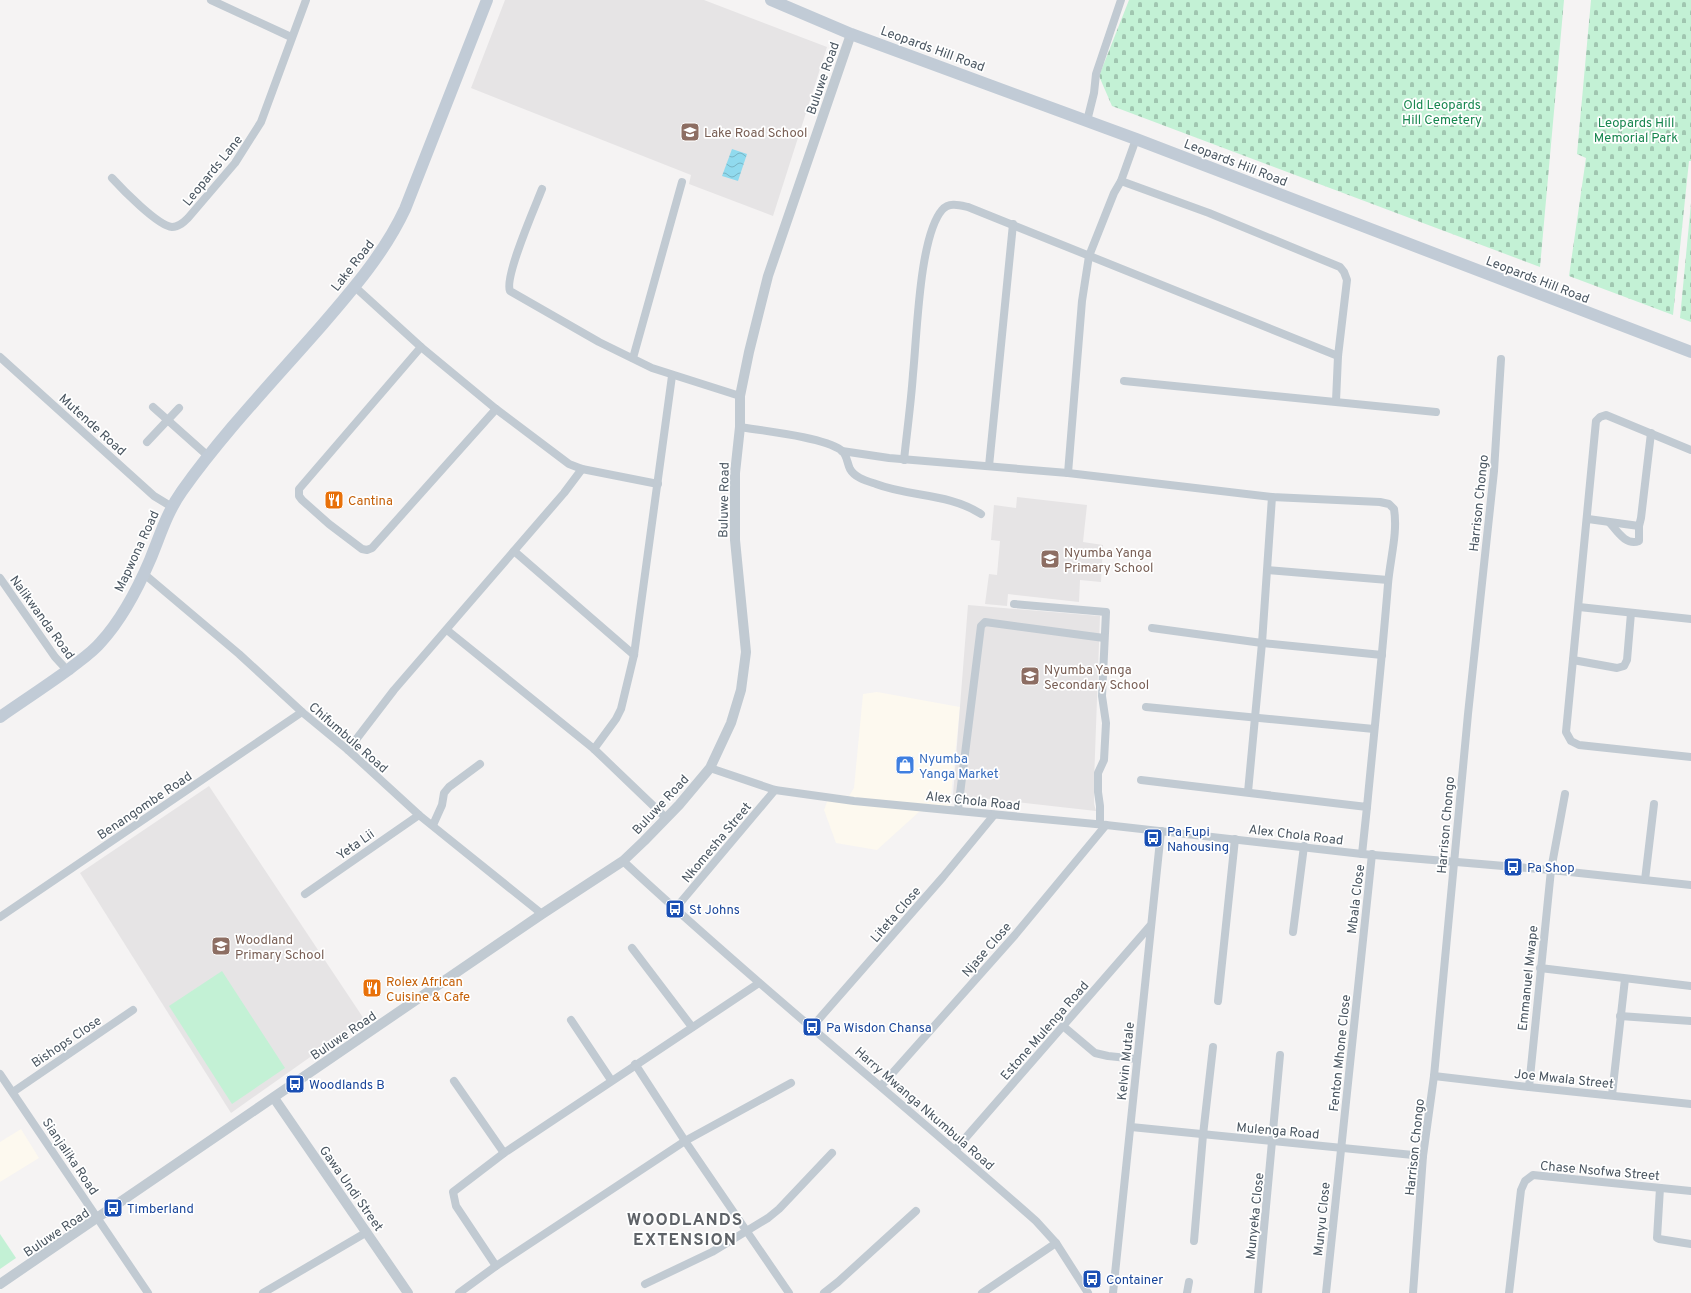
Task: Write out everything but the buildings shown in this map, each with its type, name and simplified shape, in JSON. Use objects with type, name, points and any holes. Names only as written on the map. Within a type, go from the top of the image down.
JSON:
[{"type":"main road","name":"Lake Road","points":[[172,506],[208,456],[355,286],[389,240],[396,228],[487,0]]},
{"type":"main road","name":"Leopards Hill Road","points":[[771,0],[851,34],[1136,139],[1691,352]]},
{"type":"main road","name":"Mapwona Road","points":[[0,717],[67,670],[100,644],[137,588],[172,506]]},
{"type":"street","points":[[211,0],[291,37]]},
{"type":"street","name":"Leopards Lane","points":[[112,178],[130,197],[165,225],[173,227],[180,225],[188,218],[235,163],[261,122],[291,37],[306,0]]},
{"type":"street","points":[[1088,121],[1094,93],[1096,74],[1121,0]]},
{"type":"street","name":"Buluwe Road","points":[[0,1284],[99,1218],[542,914],[623,861],[666,818],[710,768],[731,723],[737,705],[744,673],[746,652],[735,540],[735,473],[740,427],[740,396],[749,352],[768,276],[851,34]]},
{"type":"street","points":[[1068,472],[1082,301],[1089,256],[1121,181],[1136,139]]},
{"type":"street","points":[[1121,181],[1209,213],[1340,267],[1347,280],[1338,356],[1336,401]]},
{"type":"street","points":[[633,358],[682,182]]},
{"type":"street","points":[[542,189],[522,239],[510,279],[510,291],[598,342],[652,368],[672,376],[740,396]]},
{"type":"street","points":[[904,460],[924,265],[936,220],[947,205],[957,204],[968,206],[1338,356]]},
{"type":"street","points":[[989,466],[1013,224]]},
{"type":"street","points":[[355,286],[421,347],[496,409],[569,464],[582,469],[658,484]]},
{"type":"street","points":[[421,347],[299,489],[299,496],[302,500],[329,524],[362,549],[367,550],[372,548],[496,409]]},
{"type":"street","name":"Mutende Road","points":[[0,357],[154,496],[172,506]]},
{"type":"street","name":"Harrison Chongo","points":[[1413,1293],[1423,1156],[1434,1076],[1469,706],[1494,471],[1501,359]]},
{"type":"street","points":[[594,749],[622,709],[634,655],[672,376]]},
{"type":"street","points":[[1124,381],[1436,412]]},
{"type":"street","points":[[153,407],[208,456]]},
{"type":"street","points":[[148,442],[179,408]]},
{"type":"street","points":[[1691,450],[1606,415],[1600,417],[1596,421],[1588,519],[1566,732],[1571,742],[1579,745],[1691,757]]},
{"type":"street","points":[[740,427],[808,439],[842,451],[904,460],[1068,472],[1272,497],[1380,502],[1389,504],[1394,509],[1396,519],[1388,580],[1362,854]]},
{"type":"street","points":[[1610,523],[1623,538],[1637,542],[1639,541],[1639,526],[1651,433]]},
{"type":"street","points":[[842,451],[851,470],[857,476],[887,488],[953,501],[971,508],[981,514]]},
{"type":"street","points":[[348,750],[394,690],[447,630],[582,469]]},
{"type":"street","points":[[1248,792],[1268,570],[1272,497]]},
{"type":"street","points":[[1588,519],[1639,526]]},
{"type":"street","points":[[514,551],[634,655]]},
{"type":"street","points":[[1268,570],[1388,580]]},
{"type":"street","name":"Chifumbule Road","points":[[144,574],[239,654],[302,712],[348,750],[420,814],[542,914]]},
{"type":"street","name":"Nalikwanda Road","points":[[0,578],[55,657],[67,670]]},
{"type":"street","points":[[1014,604],[1106,612],[1102,696],[1106,723],[1104,760],[1098,773],[1098,792],[1103,824]]},
{"type":"street","points":[[1579,606],[1691,619]]},
{"type":"street","points":[[1573,660],[1617,668],[1624,666],[1627,660],[1631,613]]},
{"type":"street","points":[[958,810],[982,626],[985,622],[1104,638]]},
{"type":"street","points":[[1152,628],[1262,643],[1382,655]]},
{"type":"street","points":[[447,630],[594,749],[666,818]]},
{"type":"street","points":[[1146,707],[1374,729]]},
{"type":"street","name":"Benangombe Road","points":[[0,917],[302,712]]},
{"type":"street","points":[[433,825],[442,806],[444,793],[449,787],[480,764]]},
{"type":"street","name":"Alex Chola Road","points":[[710,768],[775,790],[854,801],[1103,824],[1235,838],[1362,854],[1551,870],[1691,885]]},
{"type":"street","points":[[1141,780],[1367,807]]},
{"type":"street","name":"Nkomesha Street","points":[[675,909],[775,790]]},
{"type":"street","name":"Emmanuel Mwape","points":[[1529,1088],[1551,870],[1565,794]]},
{"type":"street","points":[[1645,880],[1654,804]]},
{"type":"street","name":"Yeta Lii","points":[[305,894],[420,814]]},
{"type":"street","name":"Liteta Close","points":[[812,1027],[943,877],[994,815]]},
{"type":"street","name":"Njase Close","points":[[881,1086],[1016,935],[1103,824]]},
{"type":"street","name":"Kelvin Mutale","points":[[1113,1293],[1161,831]]},
{"type":"street","points":[[1218,1001],[1235,838]]},
{"type":"street","points":[[1293,932],[1304,846]]},
{"type":"street","name":"Mbala Close","points":[[1360,961],[1372,854]]},
{"type":"street","name":"Harry Mwanga Nkumbula Road","points":[[623,861],[759,983],[881,1086],[1036,1221],[1056,1243],[1088,1293]]},
{"type":"street","name":"Estone Mulenga Road","points":[[955,1150],[1150,926]]},
{"type":"street","points":[[632,948],[692,1027]]},
{"type":"street","name":"Fenton Mhone Close","points":[[1341,1147],[1360,961]]},
{"type":"street","points":[[1540,968],[1691,986]]},
{"type":"street","points":[[1612,1095],[1625,978]]},
{"type":"street","points":[[496,1266],[456,1206],[452,1194],[504,1153],[635,1064],[759,983]]},
{"type":"street","name":"Bishops Close","points":[[13,1092],[133,1010]]},
{"type":"street","points":[[1620,1016],[1691,1021]]},
{"type":"street","points":[[571,1020],[612,1080]]},
{"type":"street","points":[[1063,1026],[1095,1053],[1137,1059]]},
{"type":"street","points":[[1194,1241],[1203,1135],[1213,1046]]},
{"type":"street","name":"Munyeka Close","points":[[1258,1293],[1280,1055]]},
{"type":"street","points":[[635,1064],[685,1141],[789,1293]]},
{"type":"street","name":"Sianjalika Road","points":[[0,1074],[99,1218],[148,1293]]},
{"type":"street","name":"Joe Mwala Street","points":[[1434,1076],[1529,1088],[1691,1104]]},
{"type":"street","points":[[454,1081],[504,1153]]},
{"type":"street","points":[[458,1293],[496,1266],[685,1141],[791,1083]]},
{"type":"street","name":"Gawa Undi Street","points":[[274,1098],[408,1293]]},
{"type":"street","name":"Mulenga Road","points":[[1131,1127],[1423,1156]]},
{"type":"street","name":"Munyu Close","points":[[1326,1293],[1341,1147]]},
{"type":"street","points":[[645,1284],[712,1252],[747,1231],[779,1209],[832,1153]]},
{"type":"street","name":"Chase Nsofwa Street","points":[[1509,1293],[1520,1190],[1525,1181],[1534,1176],[1691,1191]]},
{"type":"street","points":[[1660,1188],[1657,1238],[1691,1244]]},
{"type":"street","points":[[824,1293],[854,1269],[884,1239],[916,1211]]},
{"type":"street","points":[[263,1293],[367,1232]]},
{"type":"street","points":[[982,1293],[1056,1243]]},
{"type":"street","points":[[1187,1293],[1189,1282]]},
{"type":"shaded area","name":"Lake Road School","points":[[505,0],[704,0],[827,47],[773,216],[689,184],[691,175],[471,88]]},
{"type":"shaded area","name":"Nyumba Yanga Primary School","points":[[1017,497],[1087,505],[1083,542],[1103,545],[1101,582],[1080,580],[1079,602],[1008,594],[1007,606],[985,604],[989,574],[997,575],[1000,541],[991,540],[994,505],[1016,508]]},
{"type":"shaded area","name":"Nyumba Yanga Secondary School","points":[[968,605],[1100,616],[1094,782],[1094,804],[1096,811],[953,795]]},
{"type":"shaded area","name":"Nyumba Yanga Market","points":[[877,692],[960,707],[950,806],[919,812],[877,850],[836,843],[824,810],[830,794],[849,796],[854,788],[863,694]]},
{"type":"shaded area","name":"Woodland Primary School","points":[[209,786],[364,1019],[231,1113],[80,873]]},
{"type":"shaded area","points":[[21,1129],[39,1158],[0,1182],[0,1142]]},
{"type":"green space","name":"Old Leopards Hill Cemetery","points":[[1129,0],[1564,0],[1540,267],[1112,106],[1099,76]]},
{"type":"green space","name":"Leopards Hill Memorial Park","points":[[1591,0],[1691,0],[1691,161],[1689,161],[1673,315],[1569,276],[1586,158],[1577,154]]},
{"type":"green space","points":[[1691,203],[1691,322],[1680,318]]},
{"type":"green space","points":[[222,971],[285,1068],[232,1104],[169,1006]]},
{"type":"green space","points":[[0,1234],[16,1258],[0,1269]]},
{"type":"water","points":[[732,149],[747,154],[738,181],[722,176]]},
{"type":"place","name":"Lake Road School","points":[[690,132]]},
{"type":"place","name":"Cantina","points":[[334,500]]},
{"type":"place","name":"Nyumba Yanga Primary School","points":[[1050,559]]},
{"type":"place","name":"Nyumba Yanga Secondary School","points":[[1030,676]]},
{"type":"place","name":"Nyumba Yanga Market","points":[[905,765]]},
{"type":"place","name":"Pa Fupi Nahousing","points":[[1153,838]]},
{"type":"place","name":"Pa Shop","points":[[1513,867]]},
{"type":"place","name":"St Johns","points":[[675,909]]},
{"type":"place","name":"Woodland Primary School","points":[[221,946]]},
{"type":"place","name":"Rolex African Cuisine & Cafe","points":[[372,988]]},
{"type":"place","name":"Pa Wisdon Chansa","points":[[812,1027]]},
{"type":"place","name":"Woodlands B","points":[[295,1084]]},
{"type":"place","name":"Timberland","points":[[113,1208]]},
{"type":"place","name":"Container","points":[[1092,1279]]},
{"type":"district","name":"WOODLANDS EXTENSION","points":[[685,1229]]}]
